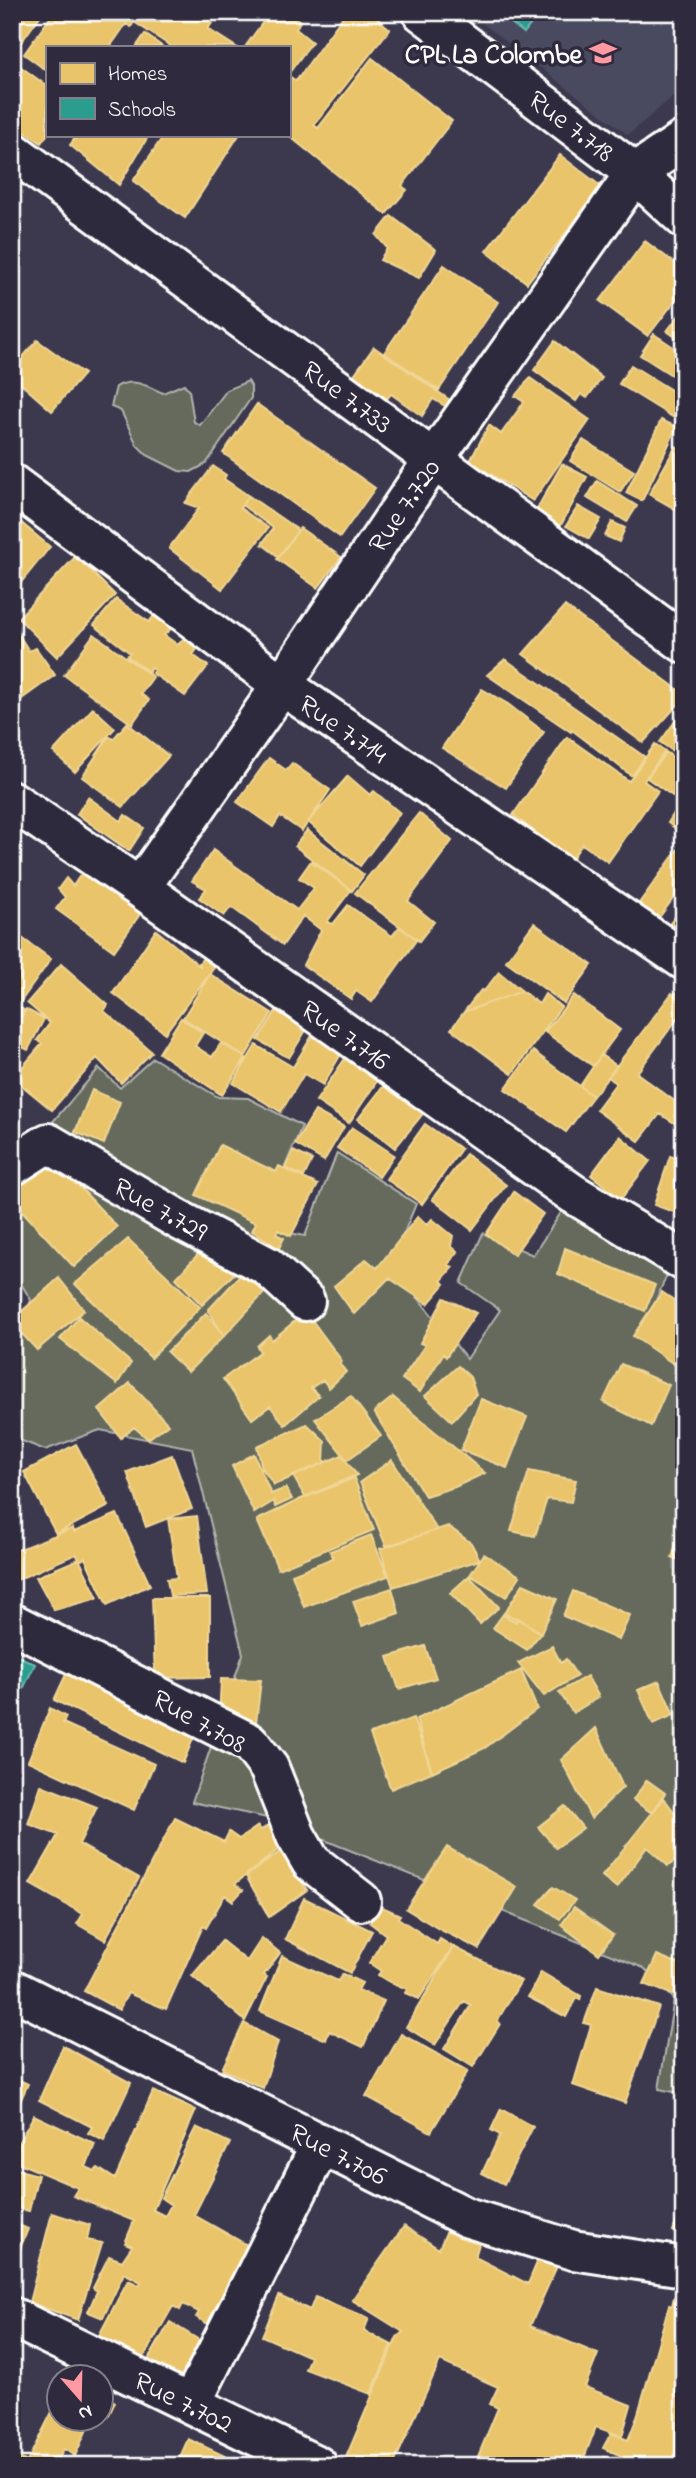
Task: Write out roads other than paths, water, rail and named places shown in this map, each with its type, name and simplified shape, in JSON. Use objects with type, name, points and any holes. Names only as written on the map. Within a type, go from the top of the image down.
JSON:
[{"type":"street","name":"Rue 7.718","points":[[422,12],[635,173],[684,218]]},
{"type":"street","name":"Rue 7.720","points":[[139,887],[282,685],[434,459],[635,173],[684,140]]},
{"type":"street","name":"Rue 7.733","points":[[12,151],[684,643]]},
{"type":"street","name":"Rue 7.714","points":[[12,484],[282,685],[684,960]]},
{"type":"street","name":"Rue 7.716","points":[[12,801],[139,887],[572,1193],[684,1261]]},
{"type":"street","name":"Rue 7.729","points":[[12,1166],[48,1143],[181,1221],[267,1266],[305,1301]]},
{"type":"street","name":"Rue 7.708","points":[[12,1623],[250,1743],[269,1768],[296,1836],[311,1862],[361,1901]]},
{"type":"street","name":"Rue 7.706","points":[[12,1989],[467,2217],[573,2250],[684,2267]]},
{"type":"street","points":[[191,2404],[320,2144]]},
{"type":"street","name":"Rue 7.702","points":[[12,2317],[318,2466]]},
{"type":"place","name":"CPL La Colombe","points":[[603,53]]}]
